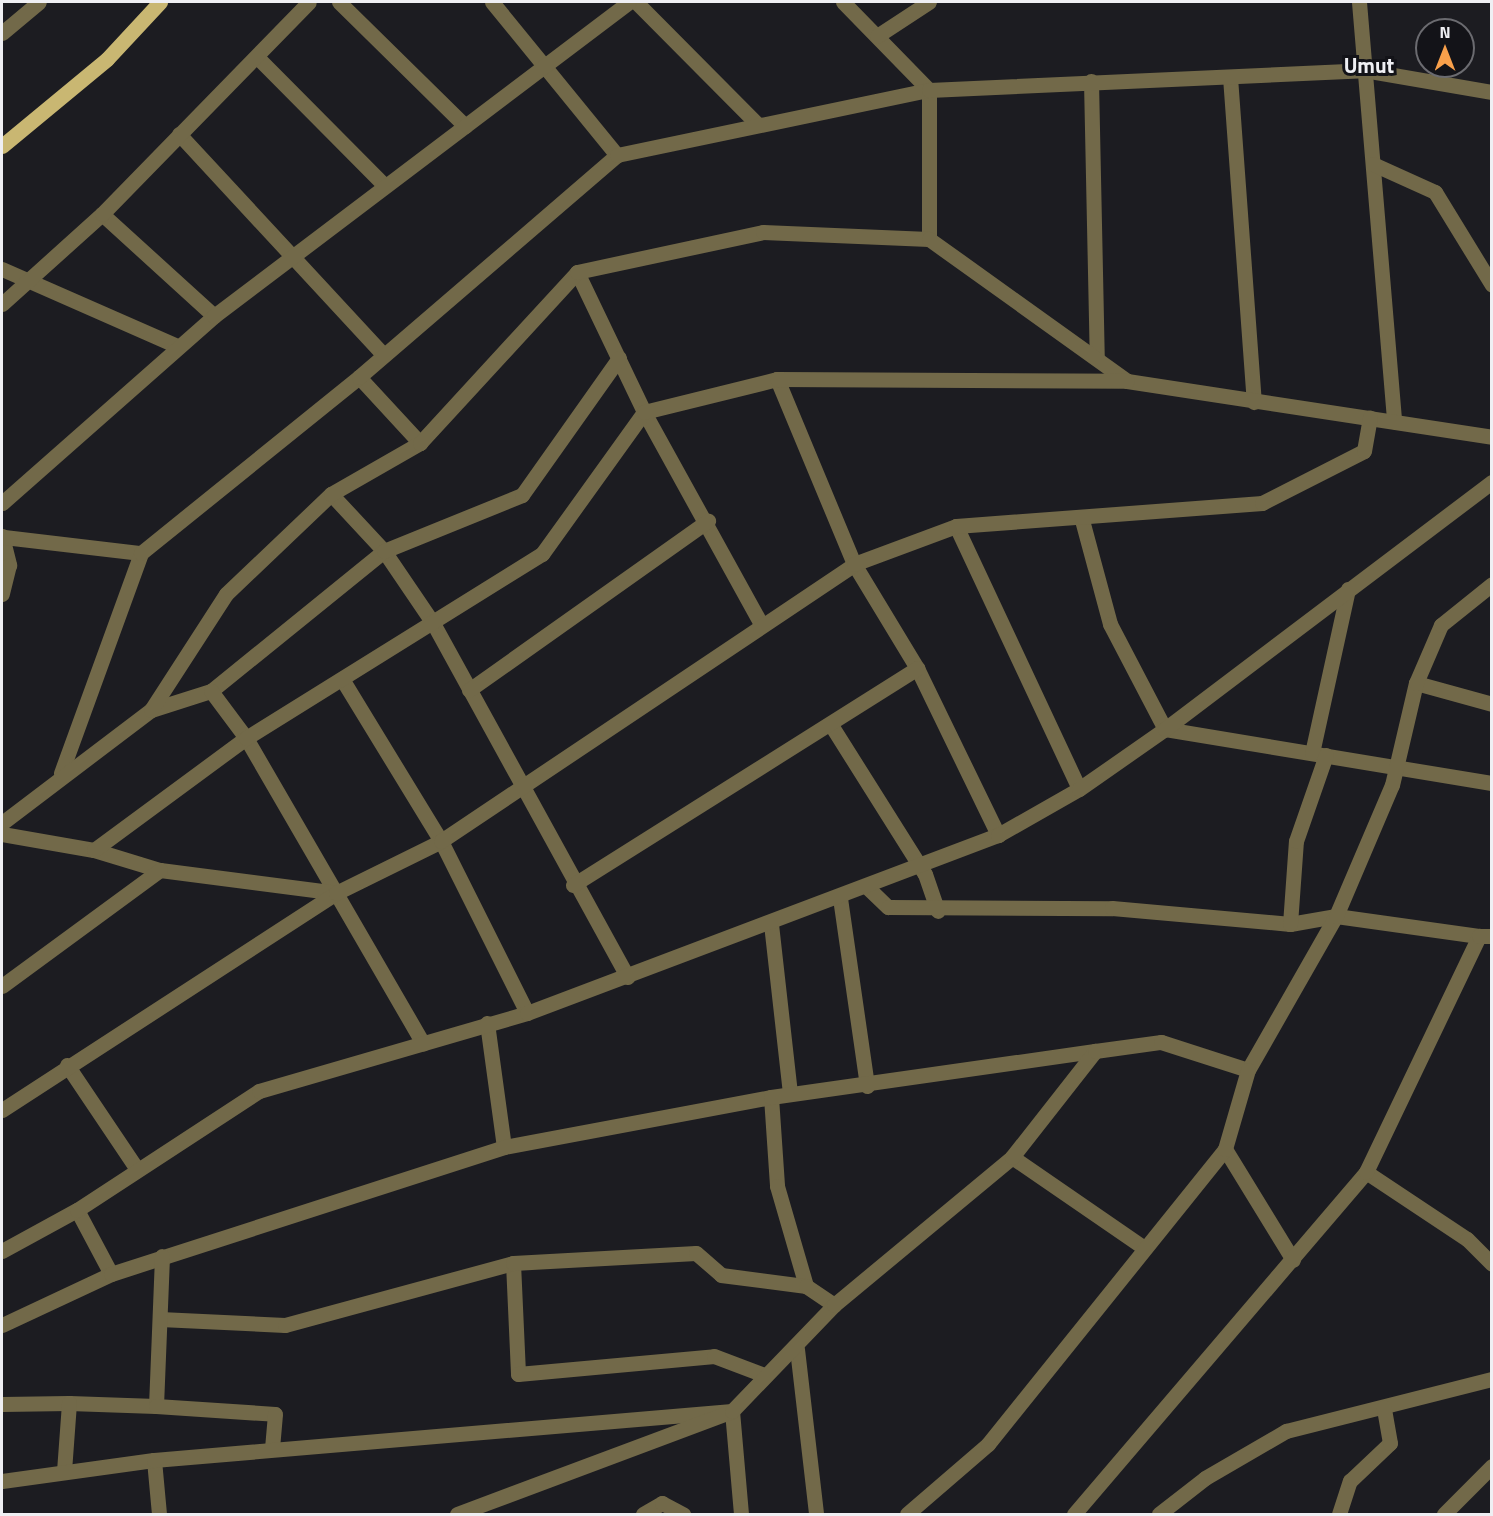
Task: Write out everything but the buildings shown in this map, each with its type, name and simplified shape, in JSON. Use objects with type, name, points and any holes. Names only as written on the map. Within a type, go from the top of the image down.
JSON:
[{"type":"main road","points":[[2,147],[107,59],[160,2]]},
{"type":"street","points":[[2,33],[39,2]]},
{"type":"street","points":[[2,304],[102,214],[309,2]]},
{"type":"street","points":[[339,2],[465,126]]},
{"type":"street","points":[[492,2],[617,155]]},
{"type":"street","points":[[2,504],[177,346],[214,316],[384,185],[546,67],[629,2]]},
{"type":"street","points":[[636,2],[757,124]]},
{"type":"street","points":[[843,2],[929,90],[929,239]]},
{"type":"street","points":[[877,36],[928,2]]},
{"type":"street","points":[[1359,2],[1394,422]]},
{"type":"street","points":[[257,57],[384,185]]},
{"type":"street","points":[[61,773],[141,553],[359,377],[617,155],[929,90],[1364,70],[1491,92]]},
{"type":"street","points":[[1230,76],[1254,402]]},
{"type":"street","points":[[1092,81],[1097,358]]},
{"type":"street","points":[[179,134],[384,355]]},
{"type":"street","points":[[1373,164],[1435,192],[1491,285]]},
{"type":"street","points":[[102,214],[214,316]]},
{"type":"street","points":[[151,710],[226,594],[331,494],[420,443],[578,272],[763,232],[929,239],[1127,381]]},
{"type":"street","points":[[2,269],[30,279],[177,346]]},
{"type":"street","points":[[578,272],[644,412],[708,521],[760,622]]},
{"type":"street","points":[[2,823],[61,773],[151,710],[211,691],[384,550],[522,495],[619,358]]},
{"type":"street","points":[[359,377],[420,443]]},
{"type":"street","points":[[94,850],[246,738],[542,554],[644,412],[777,380],[1127,381],[1491,437]]},
{"type":"street","points":[[777,380],[854,564],[917,668],[998,835]]},
{"type":"street","points":[[2,1110],[67,1065],[336,893],[441,841],[760,622],[854,564],[956,525],[1082,520],[1262,503],[1364,450],[1370,418]]},
{"type":"street","points":[[2,1251],[77,1210],[259,1091],[527,1013],[840,898],[998,835],[1079,789],[1165,729],[1491,482]]},
{"type":"street","points":[[331,494],[384,550],[433,623],[469,690],[526,784],[573,885],[628,977]]},
{"type":"street","points":[[1082,520],[1110,624],[1165,729]]},
{"type":"street","points":[[469,690],[708,521]]},
{"type":"street","points":[[956,525],[1079,789]]},
{"type":"street","points":[[2,594],[9,565],[3,536],[141,553]]},
{"type":"street","points":[[907,1515],[988,1444],[1143,1247],[1225,1149],[1248,1070],[1336,916],[1392,785],[1395,764],[1416,683],[1441,624],[1491,584]]},
{"type":"street","points":[[1290,924],[1296,841],[1319,754],[1348,589]]},
{"type":"street","points":[[573,885],[831,725],[917,668]]},
{"type":"street","points":[[342,679],[441,841],[527,1013]]},
{"type":"street","points":[[1416,683],[1491,704]]},
{"type":"street","points":[[211,691],[246,738],[423,1043]]},
{"type":"street","points":[[831,725],[919,866],[938,911]]},
{"type":"street","points":[[1165,729],[1395,764],[1491,783]]},
{"type":"street","points":[[2,834],[94,850],[160,870],[336,893]]},
{"type":"street","points":[[2,986],[160,870]]},
{"type":"street","points":[[867,887],[888,907],[938,911],[1112,908],[1290,924],[1336,916],[1485,936],[1366,1172],[1074,1515]]},
{"type":"street","points":[[840,898],[867,1086]]},
{"type":"street","points":[[771,924],[790,1094]]},
{"type":"street","points":[[487,1023],[504,1147]]},
{"type":"street","points":[[2,1325],[111,1275],[162,1256],[504,1147],[771,1096],[867,1086],[1161,1042],[1248,1070]]},
{"type":"street","points":[[457,1515],[732,1411],[764,1375],[797,1349],[834,1305],[1012,1157],[1095,1052]]},
{"type":"street","points":[[67,1065],[137,1169]]},
{"type":"street","points":[[771,1096],[777,1186],[806,1286]]},
{"type":"street","points":[[1225,1149],[1293,1260]]},
{"type":"street","points":[[1012,1157],[1143,1247]]},
{"type":"street","points":[[1366,1172],[1467,1239],[1491,1264]]},
{"type":"street","points":[[77,1210],[111,1275]]},
{"type":"street","points":[[160,1319],[285,1325],[513,1263],[696,1253],[722,1275],[806,1286],[834,1305]]},
{"type":"street","points":[[156,1406],[162,1256]]},
{"type":"street","points":[[513,1263],[518,1374],[714,1356],[764,1375]]},
{"type":"street","points":[[797,1349],[816,1515]]},
{"type":"street","points":[[1159,1515],[1205,1478],[1286,1431],[1384,1408],[1491,1379]]},
{"type":"street","points":[[64,1471],[69,1403]]},
{"type":"street","points":[[2,1404],[69,1403],[156,1406],[275,1414],[272,1449]]},
{"type":"street","points":[[1339,1515],[1350,1481],[1390,1443],[1384,1408]]},
{"type":"street","points":[[2,1481],[154,1460],[732,1411]]},
{"type":"street","points":[[732,1411],[741,1515]]},
{"type":"street","points":[[154,1460],[159,1515]]},
{"type":"street","points":[[1444,1515],[1491,1466]]},
{"type":"street","points":[[643,1515],[662,1503],[683,1515]]},
{"type":"district","name":"Umut","points":[[1369,65]]}]
